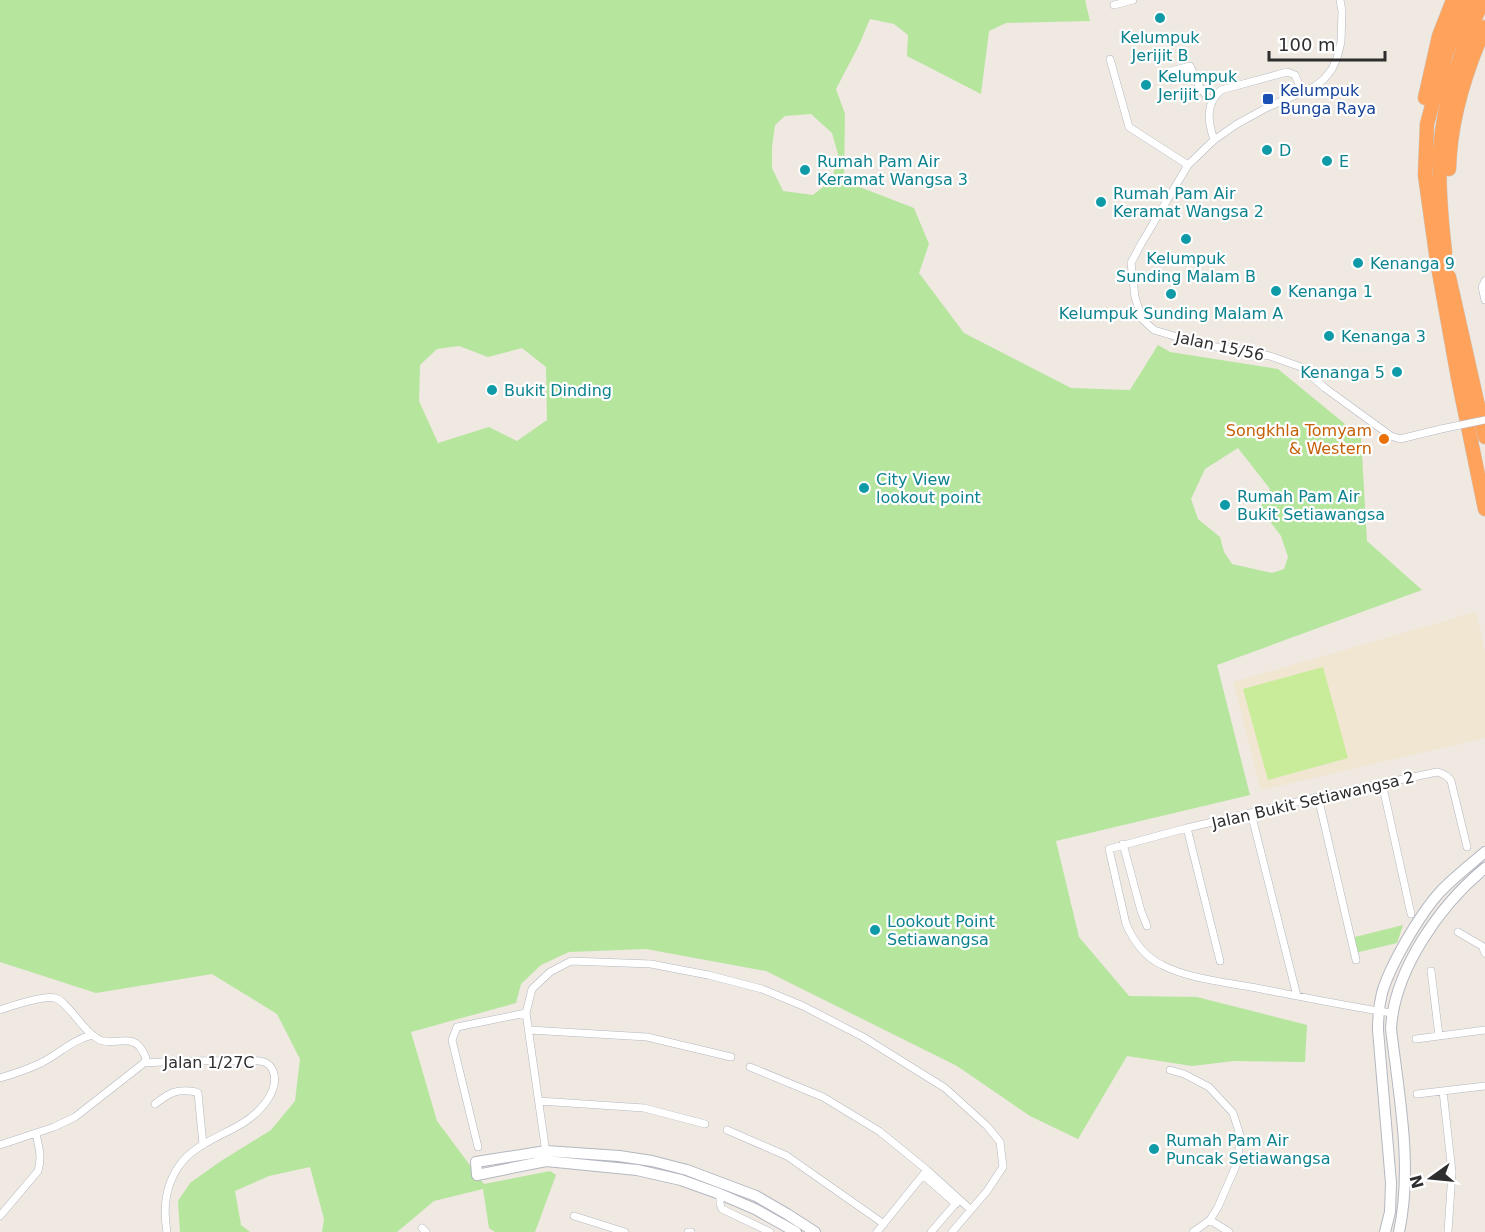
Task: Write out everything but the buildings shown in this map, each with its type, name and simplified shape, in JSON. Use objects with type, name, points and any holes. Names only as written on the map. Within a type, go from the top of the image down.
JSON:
[{"type":"highway","points":[[1453,0],[1439,36],[1425,95],[1427,124],[1425,175],[1437,261],[1458,378],[1485,509]]},
{"type":"highway","points":[[1427,124],[1451,38],[1468,0]]},
{"type":"highway","points":[[1483,0],[1464,43],[1453,78],[1440,150],[1440,202],[1446,265],[1485,437]]},
{"type":"highway","points":[[1446,265],[1449,152],[1452,133],[1458,104],[1477,44],[1485,27]]},
{"type":"street","points":[[1114,5],[1133,0]]},
{"type":"street","name":"Jalan 15/56","points":[[1340,0],[1341,42],[1332,69],[1324,79],[1303,93],[1268,107],[1237,124],[1214,140],[1188,165],[1131,263],[1135,297],[1142,319],[1154,330],[1186,340],[1270,356],[1301,367],[1325,388],[1391,436],[1400,439],[1485,420]]},
{"type":"street","points":[[1110,59],[1129,127],[1188,165]]},
{"type":"street","points":[[1167,72],[1190,66],[1199,86],[1211,102]]},
{"type":"street","points":[[1214,140],[1209,126],[1211,102],[1216,94],[1226,88],[1287,72],[1295,75],[1303,93]]},
{"type":"street","points":[[1485,281],[1482,287],[1485,300]]},
{"type":"street","name":"Jalan Bukit Setiawangsa 2","points":[[1297,996],[1176,972],[1159,964],[1140,947],[1126,924],[1108,851],[1110,848],[1318,797],[1440,772],[1450,778],[1467,848]]},
{"type":"street","points":[[1382,783],[1411,914]]},
{"type":"street","points":[[1318,797],[1356,960]]},
{"type":"street","points":[[1251,813],[1297,996],[1392,1013]]},
{"type":"street","points":[[1187,828],[1220,961]]},
{"type":"street","points":[[1124,844],[1141,911],[1148,926]]},
{"type":"street","points":[[1385,1232],[1390,1212],[1391,1183],[1378,1030],[1382,993],[1389,974],[1415,926],[1438,893],[1485,852]]},
{"type":"street","points":[[1399,1232],[1405,1183],[1404,1140],[1391,1029],[1396,996],[1407,968],[1430,929],[1450,901],[1485,868]]},
{"type":"street","points":[[1458,932],[1482,946],[1485,953]]},
{"type":"street","points":[[546,1156],[526,1013],[532,989],[550,972],[571,961],[651,964],[762,989],[803,1006],[863,1037],[945,1088],[987,1126],[1000,1142],[1003,1167],[987,1191],[952,1232]]},
{"type":"street","points":[[1431,971],[1439,1036]]},
{"type":"street","points":[[0,1010],[16,1004],[56,998],[92,1035],[103,1041],[134,1042],[146,1058],[144,1063],[75,1117],[36,1134],[0,1145]]},
{"type":"street","points":[[478,1147],[452,1040],[457,1027],[526,1013]]},
{"type":"street","points":[[529,1030],[647,1037],[731,1057]]},
{"type":"street","points":[[1416,1039],[1485,1030]]},
{"type":"street","points":[[0,1078],[41,1063],[71,1043],[92,1035]]},
{"type":"street","name":"Jalan 1/27C","points":[[144,1063],[263,1061],[269,1065],[275,1078],[270,1096],[262,1106],[242,1124],[204,1145],[181,1163],[170,1183],[166,1198],[167,1232]]},
{"type":"street","points":[[750,1067],[823,1097],[879,1131],[957,1202],[971,1210]]},
{"type":"street","points":[[1170,1070],[1184,1074],[1209,1088],[1233,1113],[1240,1136],[1238,1161],[1218,1207],[1210,1220],[1193,1232]]},
{"type":"street","points":[[1417,1094],[1485,1086]]},
{"type":"street","points":[[1443,1091],[1452,1172],[1448,1232]]},
{"type":"street","points":[[155,1104],[171,1092],[196,1092],[204,1145]]},
{"type":"street","points":[[539,1101],[644,1108],[705,1124]]},
{"type":"street","points":[[727,1130],[787,1156],[884,1224]]},
{"type":"street","points":[[0,1216],[38,1171],[41,1155],[36,1134]]},
{"type":"street","points":[[796,1232],[755,1209],[720,1194],[681,1180],[637,1170],[546,1156],[477,1175],[476,1162],[546,1156],[619,1156],[652,1161],[687,1170],[756,1196],[815,1232]]},
{"type":"street","points":[[877,1232],[925,1173]]},
{"type":"street","points":[[720,1194],[722,1209],[770,1232]]},
{"type":"street","points":[[931,1232],[957,1202]]},
{"type":"street","points":[[574,1216],[626,1232]]},
{"type":"street","points":[[1210,1220],[1229,1232]]},
{"type":"shaded area","points":[[1476,612],[1485,652],[1485,738],[1261,790],[1233,682]]},
{"type":"green space","points":[[0,0],[1085,0],[1090,21],[1006,23],[989,31],[981,94],[907,56],[908,35],[894,24],[870,19],[836,89],[845,114],[844,181],[914,208],[929,244],[919,273],[964,333],[1071,388],[1130,390],[1158,345],[1170,352],[1278,369],[1361,437],[1367,541],[1422,590],[1217,665],[1250,795],[1056,841],[1079,937],[1129,996],[1197,997],[1307,1025],[1305,1062],[1234,1061],[1192,1066],[1127,1056],[1078,1139],[1030,1116],[957,1066],[766,971],[646,949],[569,952],[541,965],[521,984],[516,1003],[411,1032],[437,1121],[484,1184],[550,1171],[556,1175],[535,1232],[495,1232],[489,1228],[483,1189],[434,1201],[397,1232],[322,1232],[324,1219],[310,1167],[269,1176],[235,1191],[241,1225],[250,1232],[180,1232],[178,1201],[190,1183],[271,1130],[295,1101],[300,1059],[277,1014],[212,974],[96,993],[0,962]],"holes":[[[811,114],[832,133],[838,154],[832,180],[813,195],[783,191],[772,168],[775,125],[785,116]],[[459,346],[488,357],[522,348],[546,367],[547,420],[517,441],[489,427],[438,443],[419,401],[420,365],[437,349]],[[1238,448],[1270,489],[1260,508],[1281,536],[1288,557],[1284,569],[1272,573],[1232,564],[1224,552],[1220,537],[1198,519],[1191,499],[1205,469]]]},
{"type":"green space","points":[[1323,667],[1348,758],[1268,780],[1243,689]]},
{"type":"green space","points":[[1403,925],[1397,943],[1355,953],[1351,938]]},
{"type":"place","name":"Kelumpuk Jerijit B","points":[[1160,18]]},
{"type":"place","name":"Kelumpuk Jerijit D","points":[[1146,85]]},
{"type":"place","name":"Kelumpuk Bunga Raya","points":[[1268,99]]},
{"type":"place","name":"D","points":[[1267,150]]},
{"type":"place","name":"E","points":[[1327,161]]},
{"type":"place","name":"Rumah Pam Air Keramat Wangsa 3","points":[[805,170]]},
{"type":"place","name":"Rumah Pam Air Keramat Wangsa 2","points":[[1101,202]]},
{"type":"place","name":"Kelumpuk Sunding Malam B","points":[[1186,239]]},
{"type":"place","name":"Kenanga 9","points":[[1358,263]]},
{"type":"place","name":"Kenanga 1","points":[[1276,291]]},
{"type":"place","name":"Kelumpuk Sunding Malam A","points":[[1171,294]]},
{"type":"place","name":"Kenanga 3","points":[[1329,336]]},
{"type":"place","name":"Kenanga 5","points":[[1397,372]]},
{"type":"place","name":"Bukit Dinding","points":[[492,390]]},
{"type":"place","name":"Songkhla Tomyam & Western","points":[[1384,439]]},
{"type":"place","name":"City View lookout point","points":[[864,488]]},
{"type":"place","name":"Rumah Pam Air Bukit Setiawangsa","points":[[1225,505]]},
{"type":"place","name":"Lookout Point Setiawangsa","points":[[875,930]]},
{"type":"place","name":"Rumah Pam Air Puncak Setiawangsa","points":[[1154,1149]]}]
